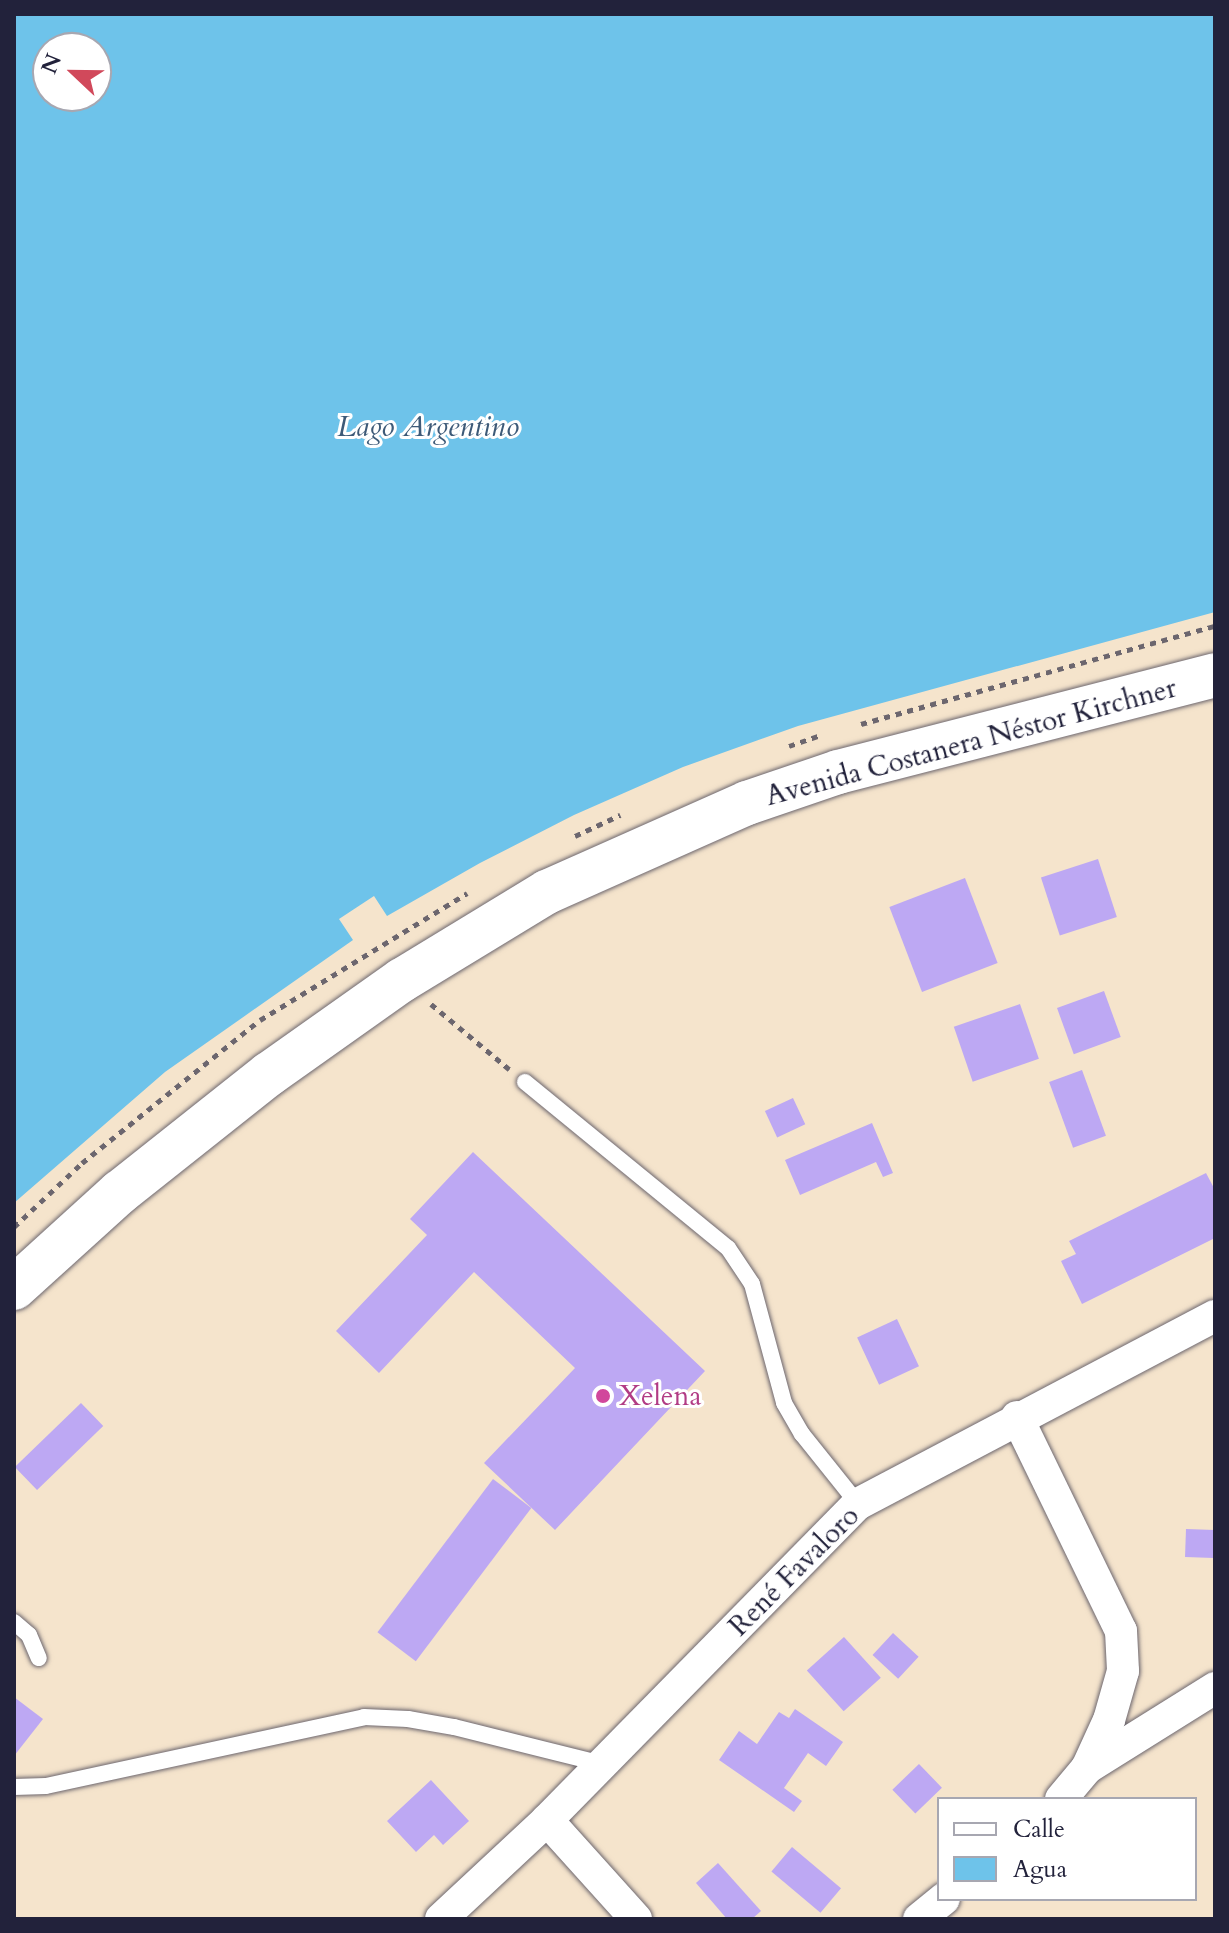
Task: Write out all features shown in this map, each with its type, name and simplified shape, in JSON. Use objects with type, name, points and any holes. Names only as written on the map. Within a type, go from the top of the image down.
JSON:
[{"type":"street","name":"Avenida Costanera Néstor Kirchner","points":[[14,1288],[197,1129],[402,980],[547,892],[747,803],[838,772],[1215,675]]},
{"type":"street","name":"René Favaloro","points":[[441,1919],[547,1820],[858,1504],[1017,1417],[1215,1316]]},
{"type":"street","points":[[1017,1417],[1121,1631],[1123,1671],[1109,1720],[1087,1768],[1063,1797]]},
{"type":"street","points":[[1087,1768],[1215,1688]]},
{"type":"street","points":[[547,1820],[636,1919]]},
{"type":"street","points":[[919,1919],[942,1901]]},
{"type":"lane","points":[[525,1082],[728,1248],[752,1284],[784,1403],[802,1434],[858,1504]]},
{"type":"lane","points":[[14,1622],[29,1635],[39,1658]]},
{"type":"lane","points":[[14,1787],[46,1786],[364,1717],[408,1719],[454,1727],[602,1764]]},
{"type":"path","points":[[402,980],[525,1082]]},
{"type":"water","name":"Lago Argentino","points":[[14,14],[1215,14],[1215,612],[798,726],[683,767],[574,815],[480,863],[387,916],[374,896],[339,919],[353,940],[165,1072],[14,1203]]},
{"type":"building","points":[[1098,859],[1117,917],[1060,936],[1041,878]]},
{"type":"building","points":[[965,878],[998,963],[922,992],[889,907]]},
{"type":"building","points":[[1104,991],[1121,1037],[1074,1054],[1057,1008]]},
{"type":"building","points":[[1020,1004],[1039,1059],[973,1082],[954,1027]]},
{"type":"building","points":[[1082,1070],[1106,1136],[1073,1148],[1049,1082]]},
{"type":"building","points":[[793,1098],[805,1124],[777,1137],[765,1111]]},
{"type":"building","points":[[872,1123],[893,1173],[883,1177],[876,1162],[800,1195],[785,1160]]},
{"type":"building","points":[[473,1152],[705,1371],[555,1530],[484,1463],[575,1368],[474,1272],[379,1373],[336,1331],[427,1235],[410,1219]]},
{"type":"building","points":[[1206,1173],[1215,1190],[1215,1238],[1082,1304],[1061,1261],[1076,1254],[1069,1241]]},
{"type":"building","points":[[897,1319],[919,1366],[879,1385],[857,1338]]},
{"type":"building","points":[[81,1403],[103,1426],[37,1490],[15,1467]]},
{"type":"building","points":[[493,1479],[531,1508],[416,1661],[377,1632]]},
{"type":"building","points":[[1186,1529],[1215,1530],[1214,1558],[1185,1557]]},
{"type":"building","points":[[893,1633],[919,1657],[898,1679],[873,1655]]},
{"type":"building","points":[[844,1637],[881,1678],[844,1711],[807,1670]]},
{"type":"building","points":[[14,1697],[43,1719],[14,1756]]},
{"type":"building","points":[[795,1709],[843,1742],[826,1766],[808,1753],[784,1788],[802,1801],[794,1812],[719,1760],[739,1731],[757,1744],[779,1712],[789,1718]]},
{"type":"building","points":[[919,1764],[942,1788],[915,1813],[892,1790]]},
{"type":"building","points":[[431,1780],[469,1821],[443,1845],[434,1835],[416,1852],[387,1821]]},
{"type":"building","points":[[792,1847],[841,1888],[820,1913],[771,1872]]},
{"type":"building","points":[[718,1863],[761,1911],[752,1919],[727,1919],[696,1883]]},
{"type":"place","name":"Xelena","points":[[603,1396]]}]
